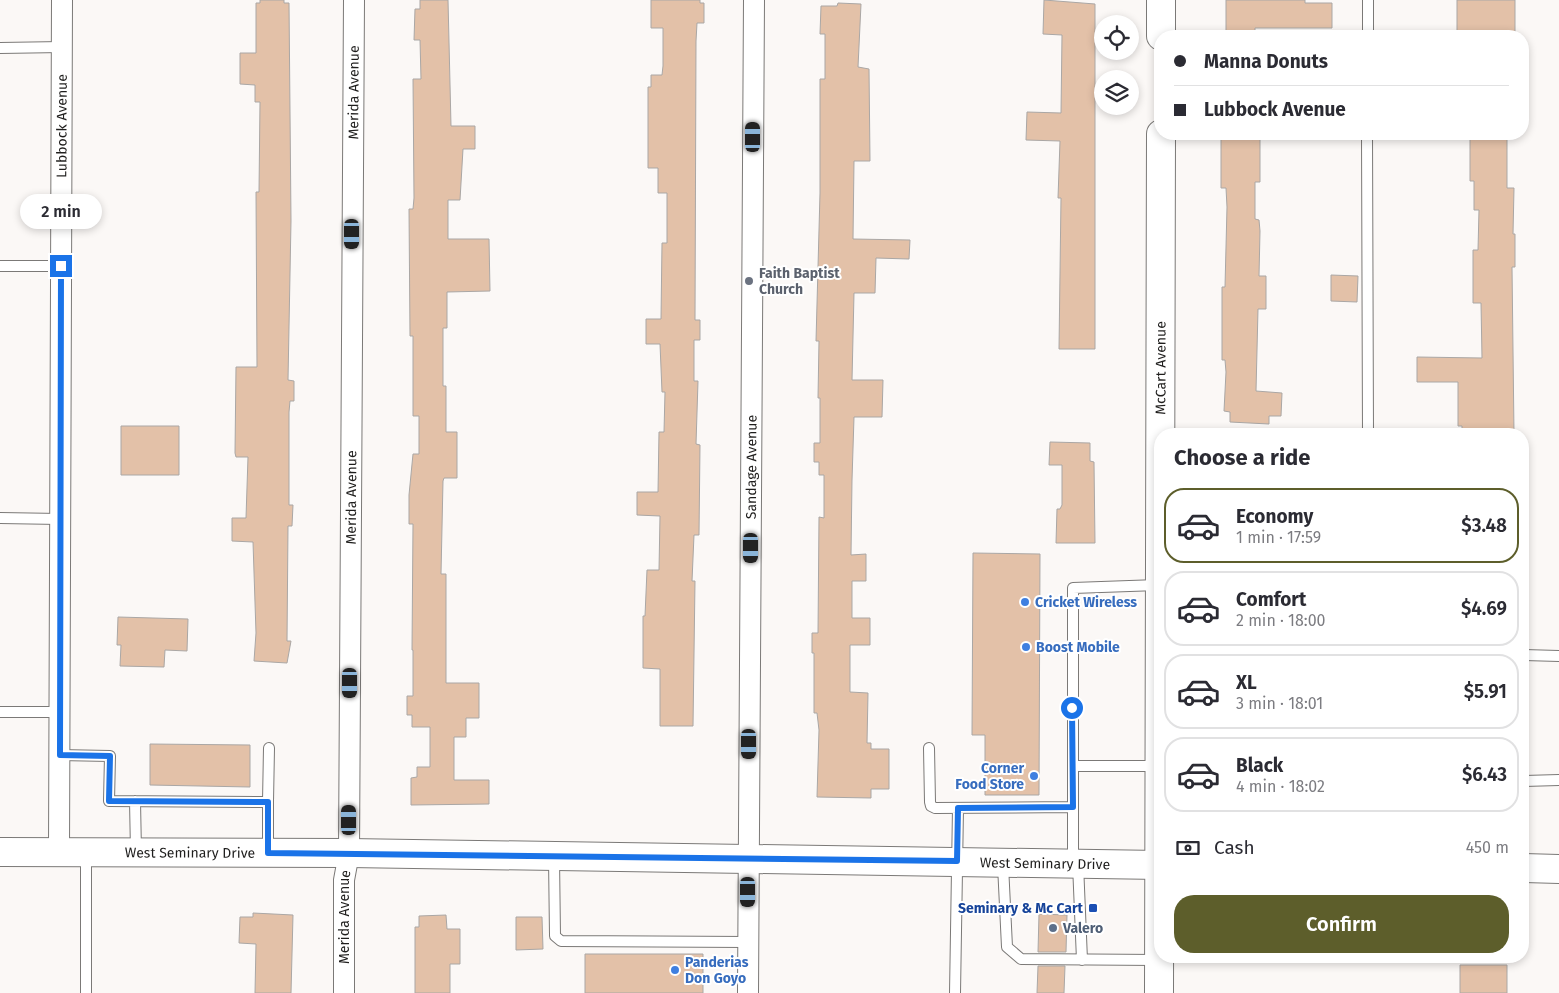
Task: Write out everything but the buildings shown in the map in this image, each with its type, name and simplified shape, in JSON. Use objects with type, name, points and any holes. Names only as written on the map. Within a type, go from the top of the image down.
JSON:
[{"type":"main road","points":[[1161,0],[1161,30]]},
{"type":"main road","name":"McCart Avenue","points":[[1160,428],[1161,140]]},
{"type":"main road","name":"West Seminary Drive","points":[[0,852],[349,853],[1154,865]]},
{"type":"main road","points":[[1529,868],[1559,869]]},
{"type":"main road","name":"McCart Avenue","points":[[1159,963],[1159,993]]},
{"type":"street","name":"Lubbock Avenue","points":[[59,852],[62,0]]},
{"type":"street","name":"Merida Avenue","points":[[344,993],[344,880],[349,853],[354,0]]},
{"type":"street","name":"Sandage Avenue","points":[[748,993],[754,0]]},
{"type":"lane","points":[[1368,0],[1368,30]]},
{"type":"lane","points":[[0,48],[62,47]]},
{"type":"lane","points":[[1367,140],[1368,428]]},
{"type":"lane","points":[[0,266],[61,266]]},
{"type":"lane","points":[[0,518],[60,518]]},
{"type":"lane","points":[[1082,960],[1073,807],[1073,588],[1154,585]]},
{"type":"lane","points":[[1529,655],[1559,656]]},
{"type":"lane","points":[[0,712],[60,712]]},
{"type":"lane","points":[[268,853],[269,748]]},
{"type":"lane","points":[[929,748],[931,806],[958,808],[1073,807]]},
{"type":"lane","points":[[60,755],[110,756],[109,801],[268,802]]},
{"type":"lane","points":[[1073,766],[1154,780]]},
{"type":"lane","points":[[1529,781],[1559,780]]},
{"type":"lane","points":[[135,801],[136,853]]},
{"type":"lane","points":[[955,993],[958,808]]},
{"type":"lane","points":[[86,852],[86,993]]},
{"type":"lane","points":[[554,857],[555,936],[561,941],[748,942]]},
{"type":"lane","points":[[1003,862],[1007,947],[1021,959],[1154,960]]},
{"type":"place","name":"Faith Baptist Church","points":[[749,281]]},
{"type":"place","name":"Cricket Wireless","points":[[1025,602]]},
{"type":"place","name":"Boost Mobile","points":[[1026,647]]},
{"type":"place","name":"Corner Food Store","points":[[1034,776]]},
{"type":"place","name":"Seminary & Mc Cart","points":[[1093,908]]},
{"type":"place","name":"Valero","points":[[1053,928]]},
{"type":"place","name":"Panderias Don Goyo","points":[[675,970]]},
{"type":"route","points":[[61,266],[60,755],[110,756],[109,801],[268,802],[268,853],[957,861],[958,808],[1073,807],[1072,708]]}]
